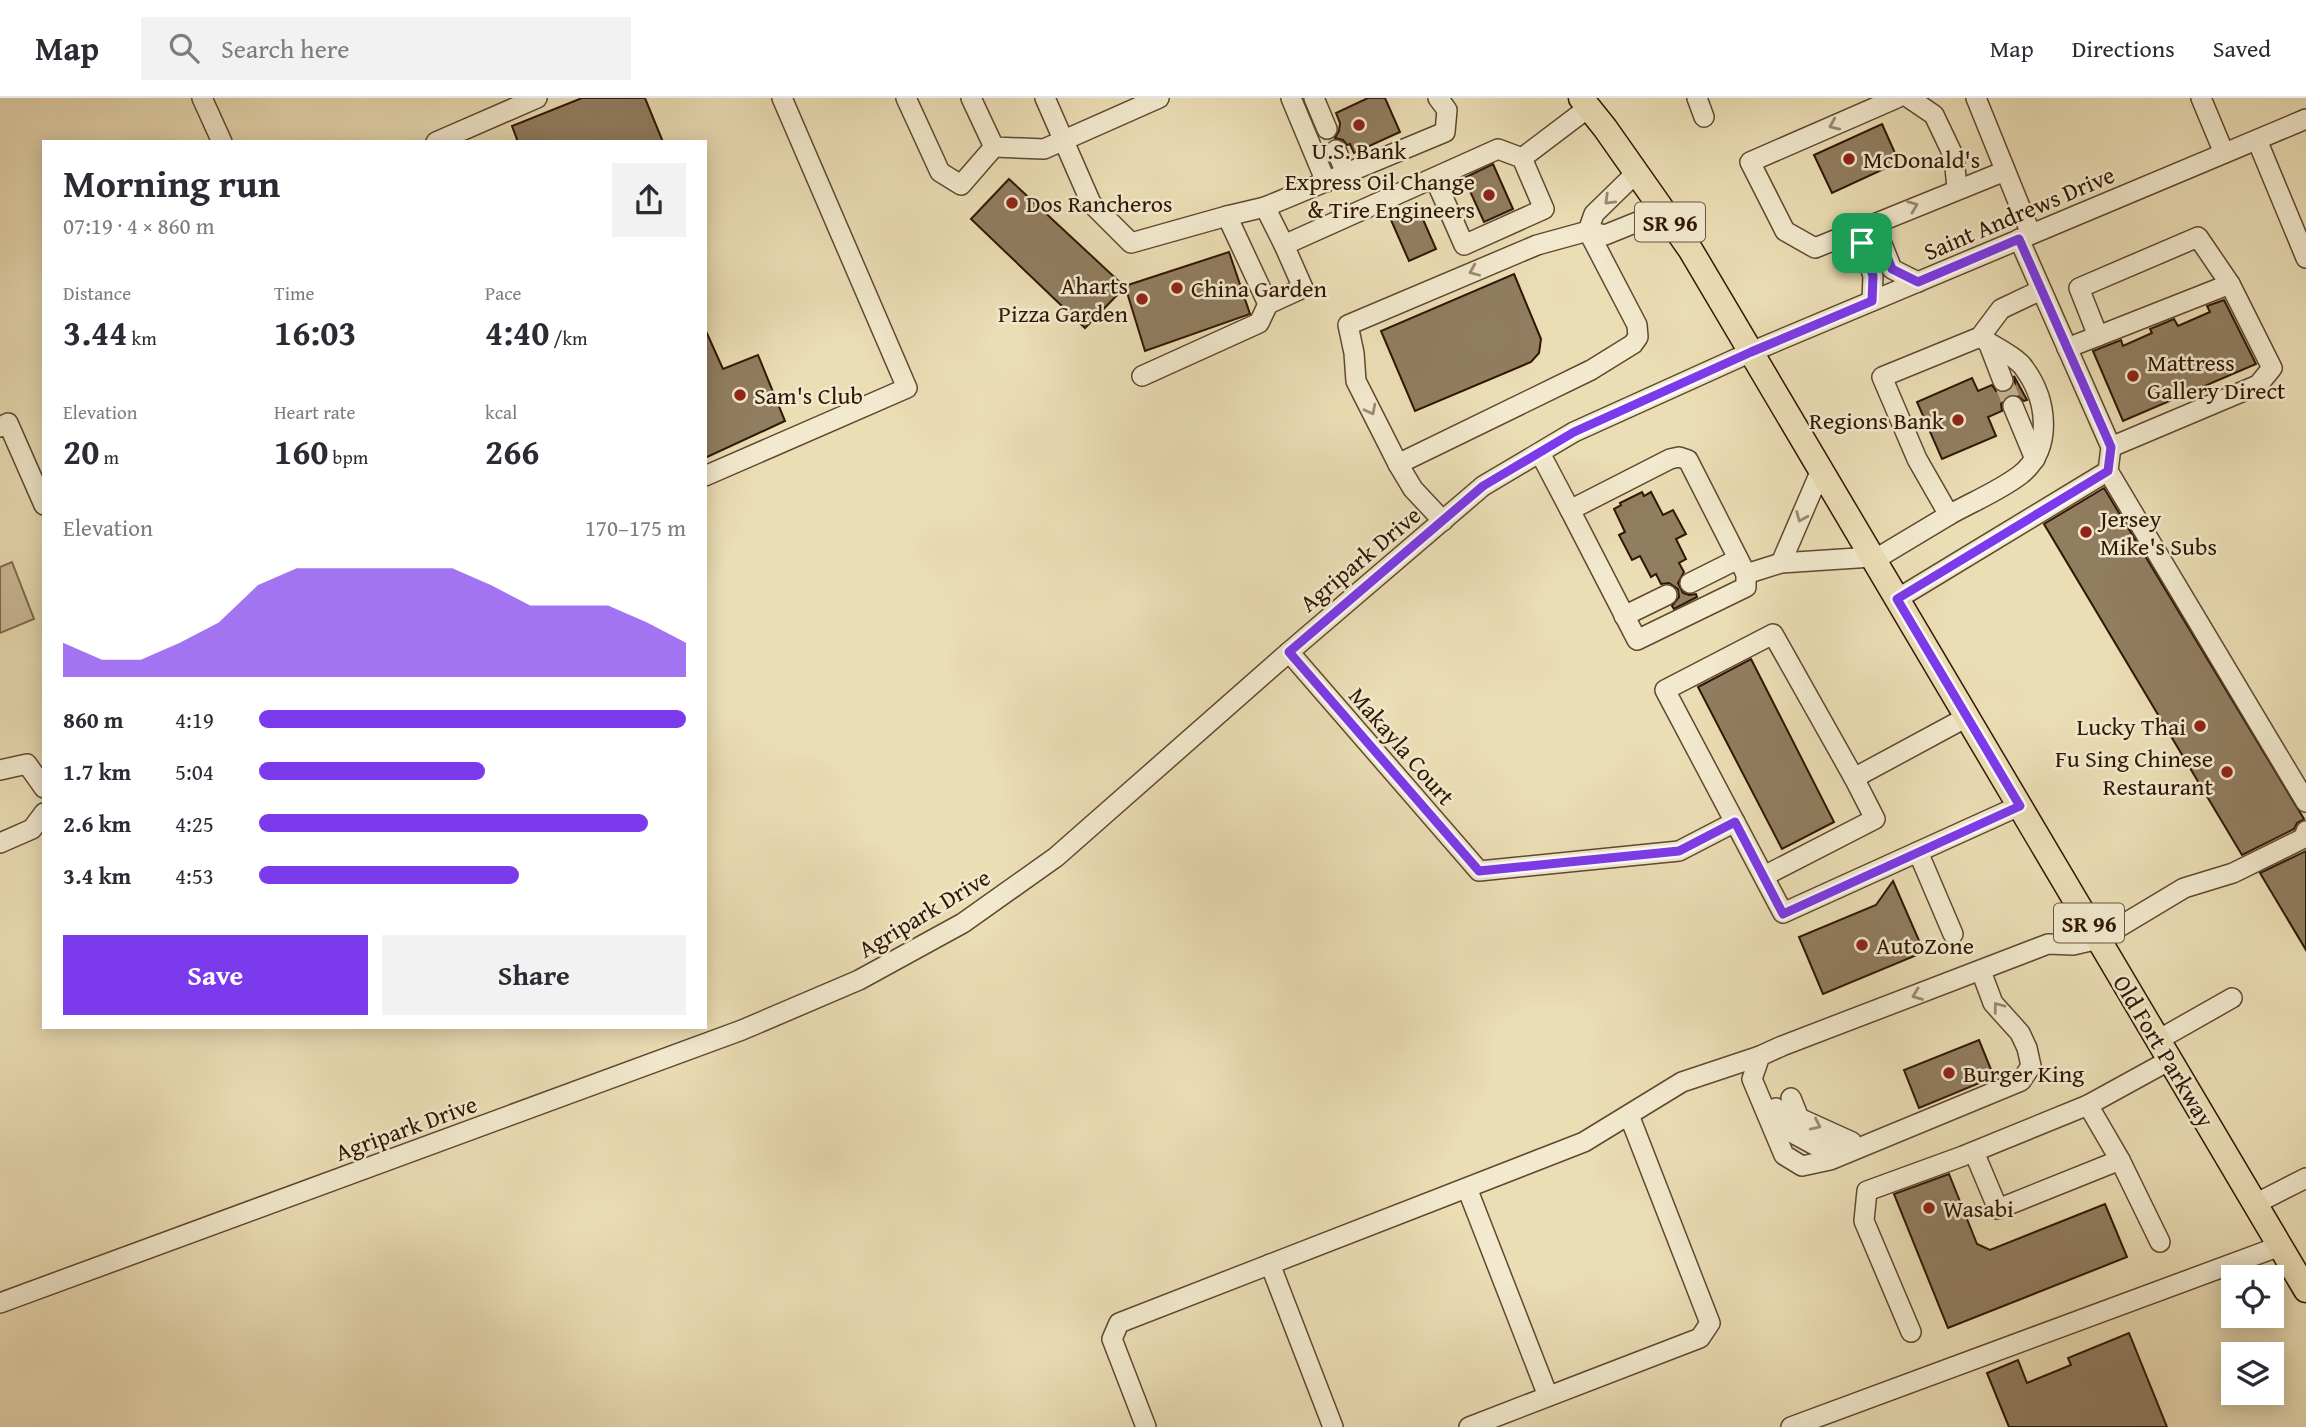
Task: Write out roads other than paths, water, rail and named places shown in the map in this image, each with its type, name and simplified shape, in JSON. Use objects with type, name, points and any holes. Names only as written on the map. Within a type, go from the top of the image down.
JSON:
[{"type":"main road","name":"Old Fort Parkway","points":[[1584,103],[1690,249],[2306,1290]]},
{"type":"street","points":[[202,98],[221,140]]},
{"type":"street","points":[[441,140],[537,98]]},
{"type":"street","points":[[707,475],[907,388],[782,98]]},
{"type":"street","points":[[906,98],[940,172],[961,185],[995,147]]},
{"type":"street","points":[[971,98],[995,147]]},
{"type":"street","points":[[1045,98],[1091,203],[1131,243],[1265,207],[1446,132],[1447,110],[1438,98]]},
{"type":"street","points":[[995,147],[1044,149],[1158,98]]},
{"type":"street","points":[[1291,98],[1326,182]]},
{"type":"street","points":[[1314,98],[1327,129]]},
{"type":"street","points":[[1697,98],[1704,117]]},
{"type":"street","points":[[1897,98],[1750,162],[1785,231],[1815,248],[1957,188],[2005,171]]},
{"type":"street","points":[[1909,98],[1934,115],[1954,157],[1957,188]]},
{"type":"street","points":[[1976,98],[2005,171],[2041,290],[2111,447],[2108,471],[2306,802]]},
{"type":"street","points":[[2201,98],[2224,153]]},
{"type":"street","points":[[1522,158],[1584,103]]},
{"type":"street","name":"Saint Andrews Drive","points":[[1751,352],[2306,119]]},
{"type":"street","points":[[2257,139],[2298,214],[2306,258]]},
{"type":"street","points":[[1284,245],[1498,149],[1522,158],[1544,209],[1464,245],[1435,179]]},
{"type":"street","points":[[1336,150],[1346,173]]},
{"type":"street","points":[[1398,464],[1591,370],[1633,344],[1638,337],[1637,325],[1588,231],[1594,214],[1636,173]]},
{"type":"street","points":[[1142,376],[1259,323],[1269,303],[1303,288],[1265,207]]},
{"type":"street","points":[[1443,521],[1413,489],[1356,381],[1348,325],[1537,245],[1588,231],[1605,235],[1662,212]]},
{"type":"street","points":[[1227,216],[1269,303]]},
{"type":"street","points":[[1869,225],[1880,239],[1892,269],[1918,282]]},
{"type":"street","points":[[1869,225],[1862,243],[1873,276],[1872,301]]},
{"type":"street","points":[[2098,336],[2079,288],[2198,237],[2230,284],[2272,368],[2258,385],[2111,447]]},
{"type":"street","points":[[2067,348],[2230,284]]},
{"type":"street","points":[[1949,515],[1917,459],[1882,377],[1984,340],[2001,309],[2041,290]]},
{"type":"street","points":[[1984,340],[2003,381]]},
{"type":"street","points":[[1690,583],[1742,566],[1873,558],[2020,475],[2035,459],[2044,431],[2042,402],[2023,365],[1984,340]]},
{"type":"street","name":"Agripark Drive","points":[[0,1303],[742,1030],[859,980],[962,923],[1056,856],[1483,486],[1574,432],[1751,352]]},
{"type":"street","points":[[2014,406],[2035,459]]},
{"type":"street","points":[[0,427],[8,423],[42,500]]},
{"type":"street","points":[[1540,453],[1637,640],[1746,587],[1742,566],[1688,460],[1670,458],[1570,510]]},
{"type":"street","points":[[1781,563],[1821,470]]},
{"type":"street","points":[[1897,599],[2108,471]]},
{"type":"street","points":[[1624,616],[1667,595]]},
{"type":"street","points":[[1764,876],[1875,819],[1773,634],[1665,690],[1783,914],[2020,806]]},
{"type":"street","name":"Makayla Court","points":[[1289,652],[1479,871],[1679,851],[1735,822]]},
{"type":"street","points":[[1854,778],[1967,717]]},
{"type":"street","points":[[0,770],[27,764],[42,785]]},
{"type":"street","points":[[0,843],[33,829],[42,816]]},
{"type":"street","points":[[1146,1427],[1112,1339],[1119,1323],[1584,1142],[1682,1082],[1760,1056],[2048,944],[2073,945],[2099,939],[2185,888],[2233,873],[2304,838],[2306,831]]},
{"type":"street","points":[[1918,852],[1953,934]]},
{"type":"street","points":[[1760,1056],[1752,1079],[1784,1155],[1802,1166],[1830,1160],[1879,1142],[2021,1082],[2031,1066],[2020,1033],[1993,1003],[1981,971]]},
{"type":"street","points":[[1910,1332],[1864,1221],[1867,1191],[1974,1152],[2088,1105],[2232,998]]},
{"type":"street","points":[[1783,1101],[1785,1129],[1822,1149],[1833,1150],[2014,1076],[2024,1042]]},
{"type":"street","points":[[2088,1105],[2120,1160],[2160,1242]]},
{"type":"street","points":[[1469,1427],[1700,1338],[1710,1323],[1629,1115]]},
{"type":"street","points":[[1974,1152],[1998,1209],[2120,1160]]},
{"type":"street","points":[[2255,1204],[2306,1178]]},
{"type":"street","points":[[1467,1188],[1549,1396]]},
{"type":"street","points":[[1791,1427],[2280,1246]]},
{"type":"street","points":[[1270,1264],[1333,1427]]},
{"type":"tunnel","points":[[2003,381],[2013,406]]},
{"type":"place","name":"U.S. Bank","points":[[1359,125]]},
{"type":"place","name":"McDonald's","points":[[1849,159]]},
{"type":"place","name":"Express Oil Change & Tire Engineers","points":[[1489,195]]},
{"type":"place","name":"Dos Rancheros","points":[[1012,203]]},
{"type":"place","name":"China Garden","points":[[1177,288]]},
{"type":"place","name":"Aharts Pizza Garden","points":[[1142,299]]},
{"type":"place","name":"Mattress Gallery Direct","points":[[2133,376]]},
{"type":"place","name":"Sam's Club","points":[[740,395]]},
{"type":"place","name":"Regions Bank","points":[[1958,420]]},
{"type":"place","name":"Jersey Mike's Subs","points":[[2086,532]]},
{"type":"place","name":"Lucky Thai","points":[[2200,726]]},
{"type":"place","name":"Fu Sing Chinese Restaurant","points":[[2227,772]]},
{"type":"place","name":"AutoZone","points":[[1862,945]]},
{"type":"place","name":"Burger King","points":[[1949,1073]]},
{"type":"place","name":"Wasabi","points":[[1929,1208]]}]
